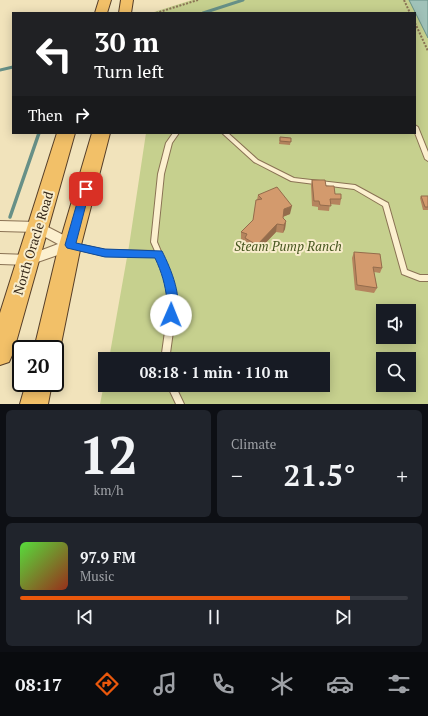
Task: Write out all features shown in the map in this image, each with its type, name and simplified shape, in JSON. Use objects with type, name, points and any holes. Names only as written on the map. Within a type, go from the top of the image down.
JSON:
[{"type":"highway","points":[[101,12],[104,0]]},
{"type":"highway","points":[[125,12],[127,0]]},
{"type":"highway","name":"North Oracle Road","points":[[0,354],[66,134]]},
{"type":"highway","points":[[49,340],[70,245],[101,134]]},
{"type":"highway","points":[[34,404],[37,392]]},
{"type":"street","points":[[0,226],[38,227],[70,245]]},
{"type":"street","points":[[0,259],[28,260],[70,245]]},
{"type":"lane","points":[[416,129],[428,158]]},
{"type":"lane","points":[[166,352],[173,303],[168,275],[154,242],[161,174],[169,143],[175,134]]},
{"type":"lane","points":[[225,134],[256,162],[293,180],[355,187],[386,205],[404,272],[420,278],[428,278]]},
{"type":"lane","points":[[70,245],[105,253],[158,254]]},
{"type":"lane","points":[[174,392],[180,404]]},
{"type":"path","points":[[159,12],[198,0]]},
{"type":"path","points":[[404,0],[410,12]]},
{"type":"path","points":[[416,25],[428,52]]},
{"type":"green space","name":"Steam Pump Ranch","points":[[192,0],[428,0],[428,404],[100,404],[102,392],[330,392],[330,352],[110,352],[129,246],[146,134],[416,134],[416,12],[154,12]]},
{"type":"water","points":[[409,0],[428,0],[428,38],[416,12]]},
{"type":"building","points":[[280,137],[291,138],[291,142],[280,141]]},
{"type":"building","points":[[312,180],[325,180],[326,186],[334,186],[335,194],[341,194],[341,199],[330,199],[331,206],[320,205],[319,201],[314,201]]},
{"type":"building","points":[[277,187],[292,206],[284,209],[283,218],[286,221],[284,225],[277,224],[257,245],[245,238],[247,234],[241,232],[253,220],[256,200],[262,199],[258,195]]},
{"type":"building","points":[[421,196],[428,196],[428,207],[425,207]]},
{"type":"building","points":[[354,252],[380,254],[382,268],[373,267],[377,288],[357,285]]},
{"type":"waterway","points":[[206,12],[243,0]]},
{"type":"waterway","points":[[0,70],[12,67]]},
{"type":"waterway","points":[[10,217],[39,134]]},
{"type":"route","points":[[86,189],[70,245],[105,253],[158,254],[168,275],[173,303],[171,315]]}]
